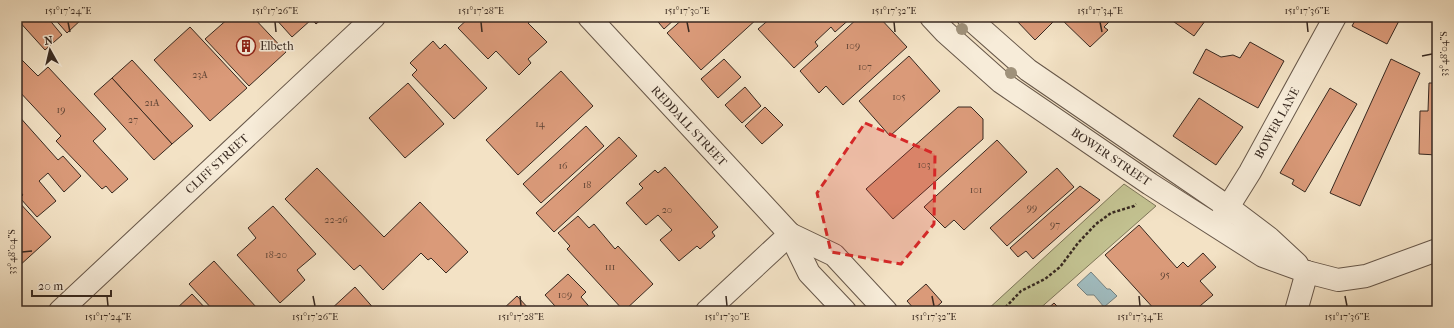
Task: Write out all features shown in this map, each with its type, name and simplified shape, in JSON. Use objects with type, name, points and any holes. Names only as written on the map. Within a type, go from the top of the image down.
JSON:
[{"type":"street","name":"CLIFF STREET","points":[[60,311],[374,17]]},
{"type":"street","name":"REDDALL STREET","points":[[589,17],[790,234],[810,273],[845,311]]},
{"type":"street","name":"BOWER STREET","points":[[931,17],[945,32],[1001,82],[1150,184],[1262,256],[1307,272],[1338,280],[1366,276],[1437,250]]},
{"type":"street","name":"BOWER STREET","points":[[968,17],[1028,70],[1228,207],[1269,238],[1307,272]]},
{"type":"street","name":"BOWER LANE","points":[[1216,227],[1253,165],[1335,17]]},
{"type":"street","name":"REDDALL STREET","points":[[790,234],[834,255],[886,311]]},
{"type":"street","points":[[707,311],[790,234]]},
{"type":"street","points":[[1296,311],[1307,272]]},
{"type":"path","points":[[1002,311],[1022,291],[1045,279],[1060,267],[1078,243],[1096,224],[1111,213],[1134,206],[1150,184]]},
{"type":"highlighted area","points":[[865,123],[935,154],[934,224],[901,264],[831,252],[817,193]]},
{"type":"shaded area","points":[[1124,184],[1156,206],[1037,311],[986,311]]},
{"type":"water","points":[[1091,272],[1107,289],[1110,289],[1117,296],[1104,307],[1094,295],[1087,295],[1077,285]]},
{"type":"building","points":[[17,17],[47,17],[62,35],[45,50],[17,19]]},
{"type":"building","points":[[53,17],[84,17],[67,33]]},
{"type":"building","name":"Elbeth","points":[[230,17],[253,17],[286,52],[249,86],[205,39]]},
{"type":"building","points":[[274,17],[324,17],[316,24],[312,19],[292,37]]},
{"type":"building","points":[[470,17],[530,17],[532,20],[528,23],[547,42],[528,59],[531,63],[519,75],[496,51],[488,59],[458,28]]},
{"type":"building","points":[[654,17],[677,17],[664,29]]},
{"type":"building","points":[[685,17],[758,18],[701,70],[667,33]]},
{"type":"building","points":[[772,17],[852,17],[835,32],[831,27],[815,42],[818,46],[794,68],[758,29]]},
{"type":"building","points":[[859,17],[879,17],[907,47],[843,105],[826,86],[819,93],[800,71]]},
{"type":"building","points":[[1019,17],[1058,17],[1035,40],[1016,20]]},
{"type":"building","points":[[1059,17],[1114,17],[1104,27],[1108,30],[1090,47]]},
{"type":"building","points":[[1167,17],[1208,17],[1194,36]]},
{"type":"building","points":[[1357,17],[1401,17],[1387,44],[1352,26]]},
{"type":"building","points":[[190,27],[247,88],[210,121],[154,60]]},
{"type":"building","points":[[433,41],[440,49],[445,44],[487,88],[454,119],[412,75],[417,70],[410,63]]},
{"type":"building","points":[[1250,42],[1284,61],[1258,108],[1193,73],[1206,49],[1221,57],[1233,55],[1240,58]]},
{"type":"building","points":[[909,56],[940,91],[890,136],[859,101]]},
{"type":"building","points":[[21,59],[38,76],[48,67],[106,129],[93,141],[128,179],[112,193],[106,186],[102,189],[56,141],[61,136],[17,89],[17,63]]},
{"type":"building","points":[[724,59],[741,77],[718,98],[701,79]]},
{"type":"building","points":[[1391,59],[1420,73],[1360,206],[1330,193]]},
{"type":"building","points":[[132,60],[193,126],[172,144],[112,78]]},
{"type":"building","points":[[561,71],[593,106],[518,175],[486,140]]},
{"type":"building","points":[[112,78],[172,144],[154,160],[94,94]]},
{"type":"building","points":[[408,83],[444,124],[405,158],[369,118]]},
{"type":"building","points":[[1429,83],[1437,83],[1437,155],[1419,154],[1420,111],[1428,111]]},
{"type":"building","points":[[745,87],[761,106],[742,123],[725,105]]},
{"type":"building","points":[[1330,88],[1357,104],[1305,192],[1292,184],[1294,180],[1280,173]]},
{"type":"building","points":[[1199,98],[1243,127],[1216,165],[1173,136]]},
{"type":"building","points":[[765,107],[783,125],[762,144],[745,126]]},
{"type":"building","points":[[958,107],[971,107],[983,119],[983,139],[893,219],[866,189]]},
{"type":"building","points":[[17,114],[58,160],[63,156],[81,176],[64,192],[48,173],[39,181],[56,201],[37,217],[20,198],[23,195],[17,188]]},
{"type":"building","points":[[586,126],[604,146],[541,203],[523,184]]},
{"type":"building","points":[[619,137],[637,156],[554,232],[536,213]]},
{"type":"building","points":[[997,140],[1027,172],[964,230],[954,220],[945,228],[924,207]]},
{"type":"building","points":[[665,167],[718,227],[712,232],[715,236],[700,249],[697,246],[679,261],[660,240],[672,230],[658,215],[646,225],[626,203],[643,188],[639,184],[655,170],[658,173]]},
{"type":"building","points":[[317,168],[384,237],[420,202],[468,252],[446,273],[431,258],[428,260],[421,253],[383,290],[360,265],[354,270],[285,199]]},
{"type":"building","points":[[1057,168],[1074,187],[1007,246],[990,228]]},
{"type":"building","points":[[1080,186],[1100,200],[1033,259],[1026,251],[1018,257],[1010,248]]},
{"type":"building","points":[[17,200],[51,237],[18,267],[17,266]]},
{"type":"building","points":[[273,206],[316,254],[297,270],[305,280],[280,303],[237,255],[256,238],[248,228]]},
{"type":"building","points":[[578,216],[589,228],[594,224],[615,249],[618,246],[653,284],[624,311],[567,249],[570,246],[558,233]]},
{"type":"building","points":[[1139,225],[1177,268],[1183,262],[1188,267],[1203,253],[1216,267],[1200,281],[1213,295],[1194,311],[1156,311],[1105,255]]},
{"type":"building","points":[[214,261],[257,308],[254,311],[214,311],[189,284]]},
{"type":"building","points":[[568,274],[586,292],[581,297],[593,311],[549,311],[555,306],[545,295]]},
{"type":"building","points":[[926,284],[942,302],[932,311],[916,311],[907,301]]},
{"type":"building","points":[[355,287],[376,311],[329,311]]},
{"type":"building","points":[[192,294],[208,311],[174,311]]},
{"type":"building","points":[[517,296],[531,311],[501,311]]},
{"type":"building","points":[[1054,303],[1062,311],[1045,311]]},
{"type":"place","name":"Elbeth","points":[[246,46]]}]
